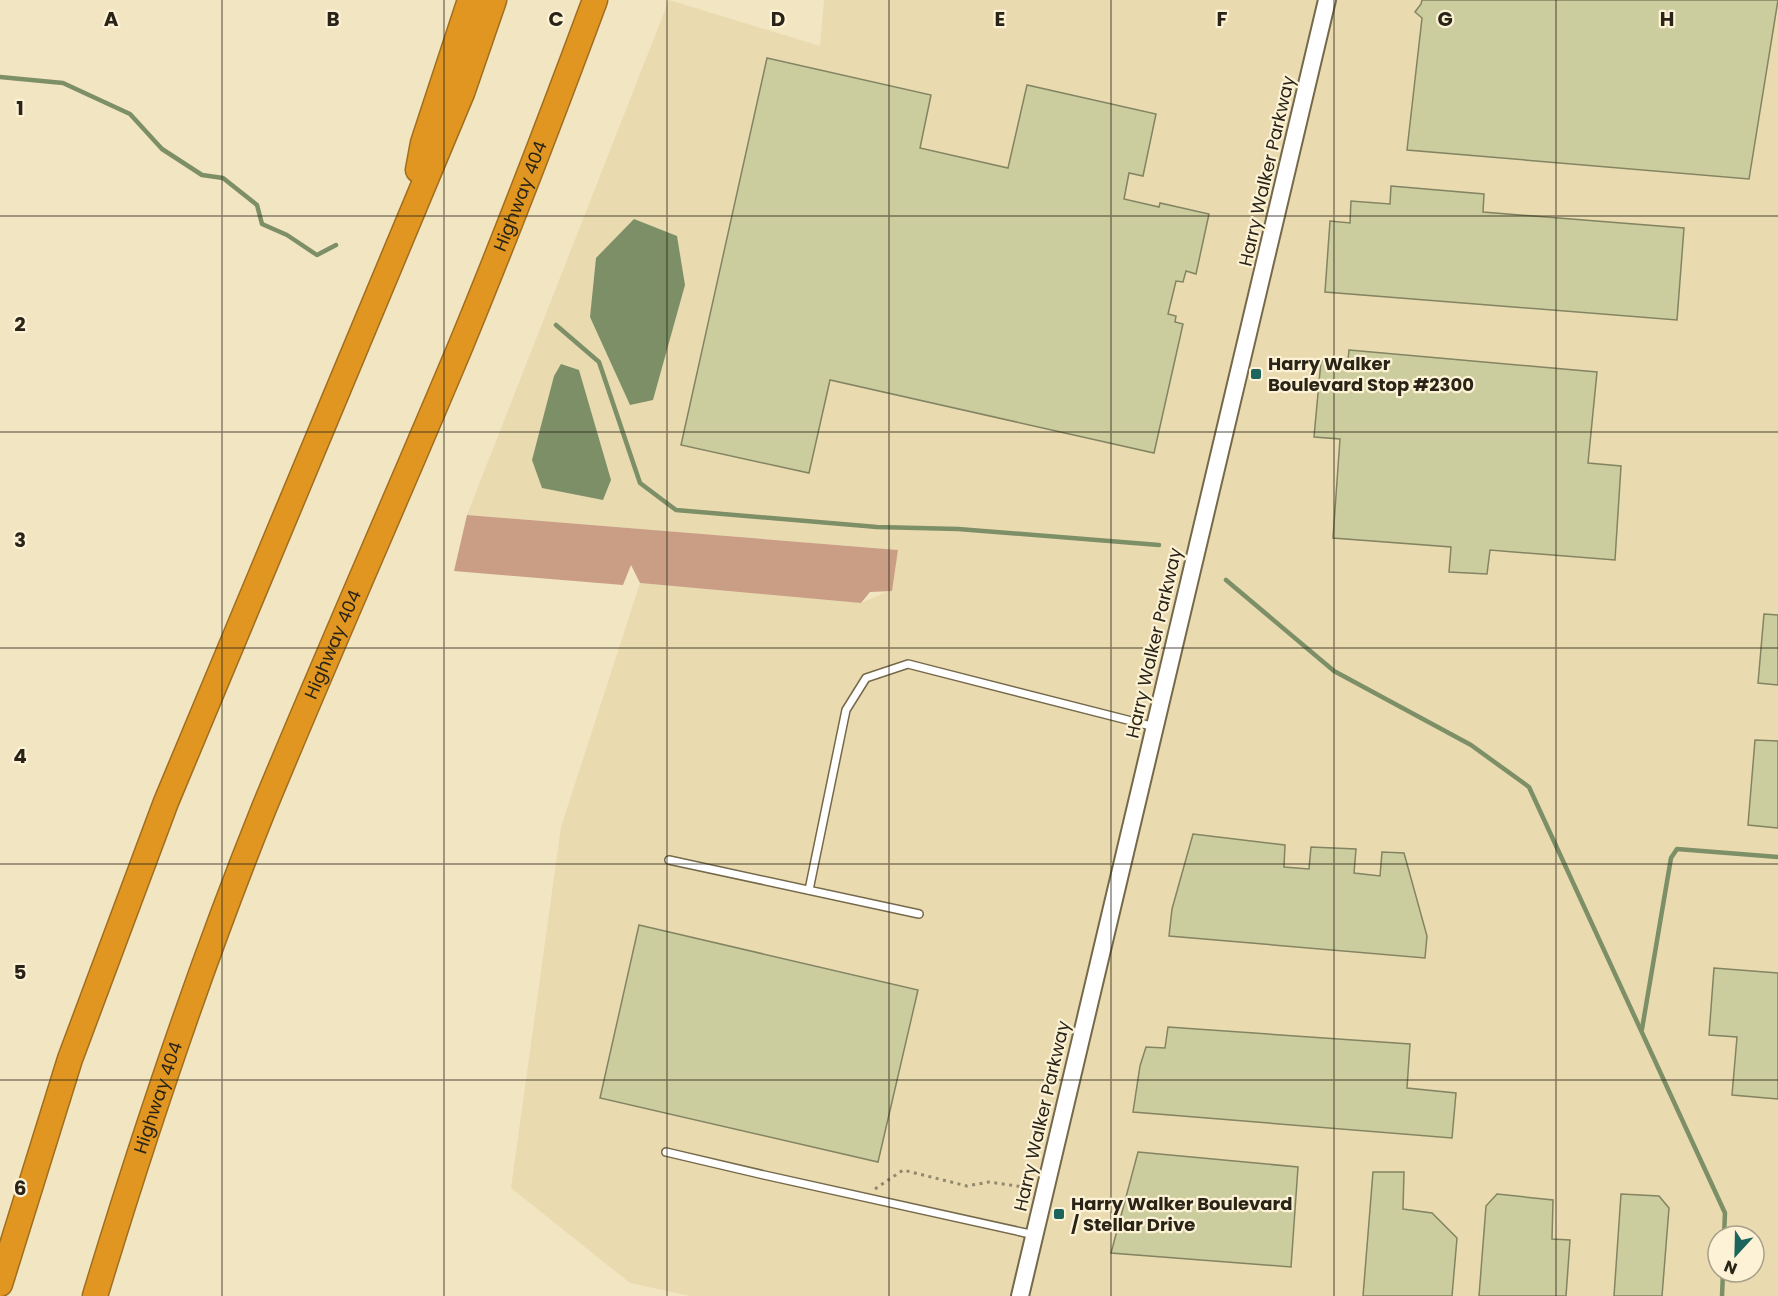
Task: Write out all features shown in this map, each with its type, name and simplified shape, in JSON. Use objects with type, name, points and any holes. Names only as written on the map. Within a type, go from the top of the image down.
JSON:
[{"type":"highway","points":[[410,214],[423,143],[470,0]]},
{"type":"highway","points":[[0,1284],[70,1059],[138,875],[462,93],[494,0]]},
{"type":"highway","name":"Highway 404","points":[[95,1296],[131,1177],[186,1014],[264,810],[462,342],[595,0]]},
{"type":"street","name":"Harry Walker Parkway","points":[[1020,1296],[1327,0]]},
{"type":"lane","points":[[808,890],[846,710],[866,678],[908,664],[1155,727]]},
{"type":"lane","points":[[669,860],[919,914]]},
{"type":"lane","points":[[666,1152],[1035,1235]]},
{"type":"path","points":[[864,1197],[903,1170],[967,1186],[989,1182],[1044,1191]]},
{"type":"shaded area","points":[[669,0],[820,46],[824,0],[1778,0],[1778,1296],[690,1296],[630,1283],[511,1188],[561,827],[640,583],[861,603],[891,590],[898,550],[467,515]]},
{"type":"shaded area","points":[[634,219],[677,236],[685,285],[653,400],[630,405],[590,317],[596,258]]},
{"type":"shaded area","points":[[561,364],[579,370],[611,480],[603,500],[542,488],[532,460],[554,376]]},
{"type":"shaded area","points":[[467,515],[898,550],[892,591],[870,592],[861,603],[640,583],[631,565],[623,585],[454,571]]},
{"type":"building","points":[[1422,0],[1778,0],[1749,179],[1407,150],[1422,18],[1415,12]]},
{"type":"building","points":[[767,58],[931,95],[920,148],[1008,168],[1027,85],[1156,114],[1143,176],[1129,173],[1124,199],[1159,207],[1160,203],[1209,214],[1196,274],[1186,271],[1183,282],[1176,281],[1168,314],[1176,316],[1175,322],[1183,324],[1154,453],[830,380],[809,473],[681,445]]},
{"type":"building","points":[[1391,186],[1484,194],[1483,212],[1684,228],[1677,320],[1325,292],[1330,221],[1350,223],[1351,201],[1390,204]]},
{"type":"building","points":[[1349,350],[1597,372],[1588,463],[1621,466],[1615,560],[1490,550],[1487,574],[1449,572],[1451,547],[1333,538],[1340,439],[1314,437],[1321,361],[1348,360]]},
{"type":"building","points":[[1764,614],[1778,615],[1778,685],[1758,683]]},
{"type":"building","points":[[1755,740],[1778,741],[1778,828],[1748,825]]},
{"type":"building","points":[[1193,834],[1285,845],[1284,867],[1309,869],[1311,847],[1356,849],[1354,873],[1380,876],[1382,852],[1404,853],[1427,936],[1425,958],[1169,936],[1172,909]]},
{"type":"building","points":[[639,925],[918,990],[878,1162],[600,1098]]},
{"type":"building","points":[[1714,968],[1778,973],[1778,1099],[1732,1095],[1737,1037],[1709,1035]]},
{"type":"building","points":[[1168,1027],[1410,1044],[1407,1088],[1456,1093],[1452,1138],[1133,1112],[1140,1066],[1146,1047],[1165,1048]]},
{"type":"building","points":[[1138,1152],[1298,1167],[1291,1267],[1111,1253]]},
{"type":"building","points":[[1373,1172],[1404,1172],[1403,1209],[1432,1213],[1457,1238],[1452,1296],[1363,1296]]},
{"type":"building","points":[[1497,1194],[1553,1200],[1552,1239],[1570,1240],[1566,1296],[1479,1296],[1486,1206]]},
{"type":"building","points":[[1621,1194],[1659,1196],[1669,1208],[1662,1296],[1614,1296]]},
{"type":"waterway","points":[[0,77],[63,83],[130,114],[162,149],[202,175],[223,178],[257,205],[262,224],[287,235],[317,255],[336,245]]},
{"type":"waterway","points":[[556,325],[599,362],[640,483],[676,510],[877,527],[958,529],[1159,545]]},
{"type":"waterway","points":[[1226,580],[1334,671],[1471,745],[1529,787],[1725,1213],[1725,1224]]},
{"type":"waterway","points":[[1642,1029],[1671,858],[1677,849],[1778,857]]},
{"type":"waterway","points":[[1722,1284],[1722,1296]]},
{"type":"place","name":"Harry Walker Boulevard Stop #2300","points":[[1256,374]]},
{"type":"place","name":"Harry Walker Boulevard / Stellar Drive","points":[[1059,1214]]}]
